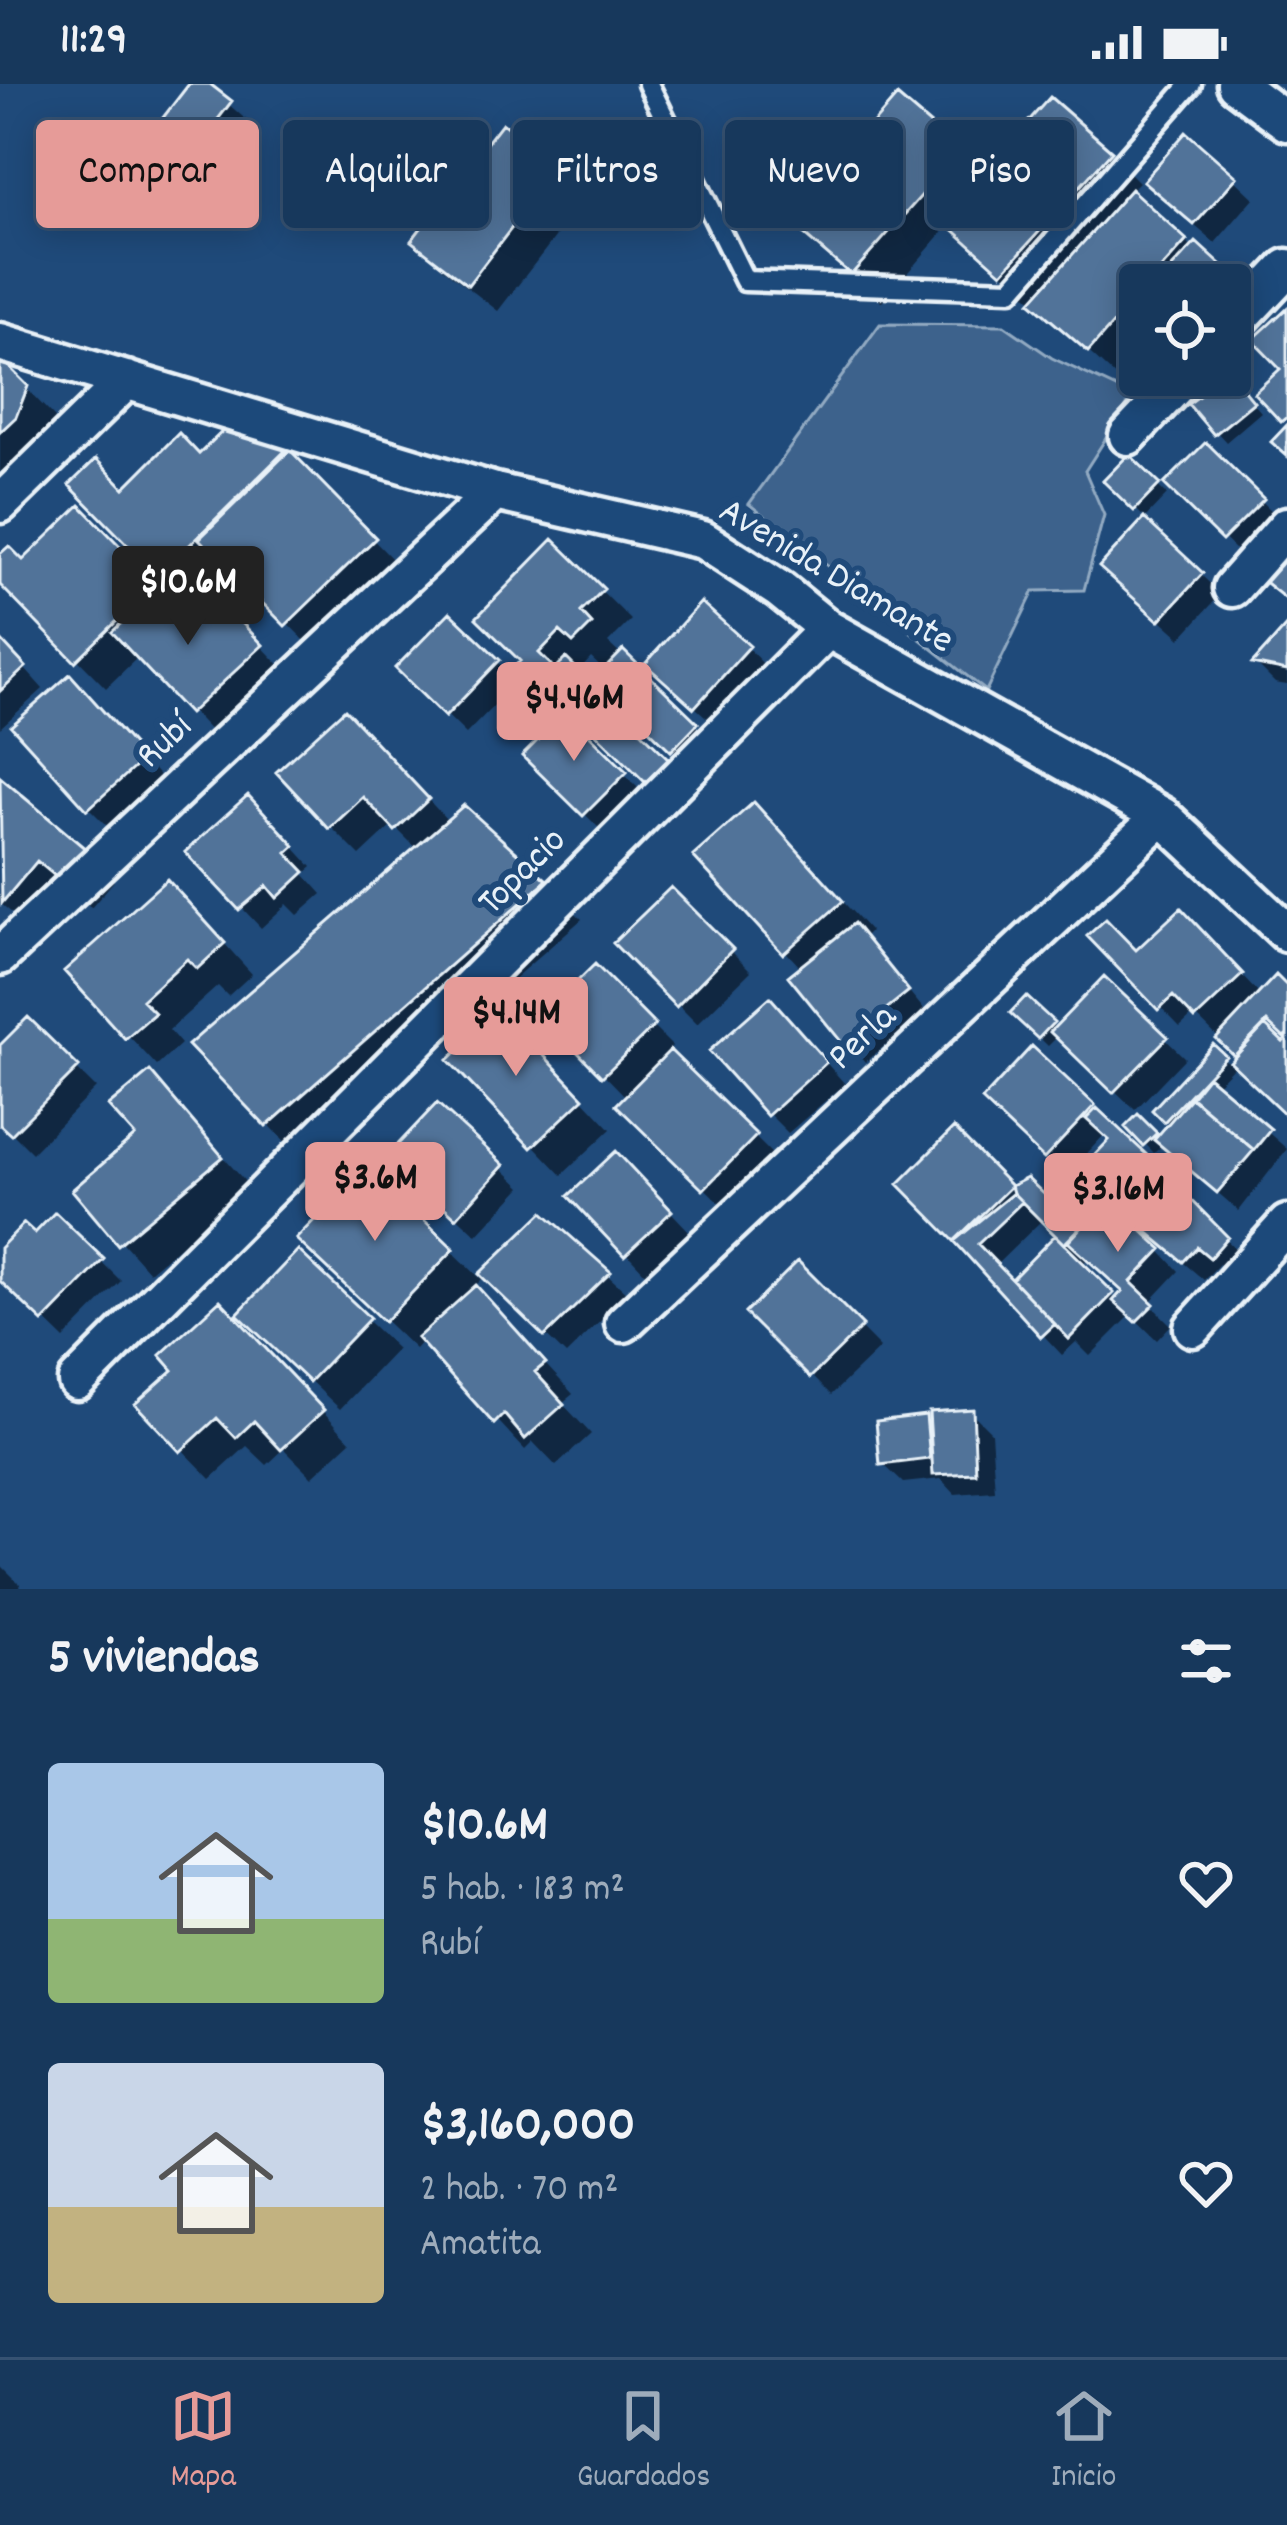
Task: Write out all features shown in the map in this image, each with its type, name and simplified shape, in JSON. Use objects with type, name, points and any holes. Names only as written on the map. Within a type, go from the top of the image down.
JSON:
[{"type":"street","points":[[1236,84],[1287,122]]},
{"type":"street","points":[[1251,306],[1287,268]]},
{"type":"street","name":"Avenida Diamante","points":[[0,342],[495,492],[703,540],[780,590],[828,629],[1162,816],[1287,933]]},
{"type":"street","points":[[0,504],[127,380]]},
{"type":"street","points":[[1128,436],[1166,396]]},
{"type":"street","name":"Rubí","points":[[0,956],[495,492]]},
{"type":"street","points":[[1232,588],[1287,526]]},
{"type":"street","name":"Topacio","points":[[77,1381],[828,629]]},
{"type":"street","name":"Perla","points":[[624,1323],[1162,816]]},
{"type":"street","points":[[1193,1328],[1287,1224]]},
{"type":"lane","points":[[648,84],[746,281],[1011,290],[1191,84]]},
{"type":"shaded area","points":[[880,324],[1004,325],[1052,358],[1119,389],[1119,396],[1133,396],[1085,471],[1104,515],[1084,590],[1034,591],[986,691],[749,504]]},
{"type":"building","points":[[189,84],[210,84],[232,101],[217,120],[161,120]]},
{"type":"building","points":[[897,96],[927,122],[927,189],[903,216],[903,120],[876,120]]},
{"type":"building","points":[[1050,97],[1112,151],[1074,193],[1074,120],[1029,120]]},
{"type":"building","points":[[502,123],[513,131],[513,226],[468,285],[411,241],[421,228],[489,228],[489,140]]},
{"type":"building","points":[[1186,132],[1237,177],[1194,225],[1143,181]]},
{"type":"building","points":[[1131,189],[1187,240],[1166,264],[1119,264],[1119,317],[1088,352],[1030,302]]},
{"type":"building","points":[[796,228],[893,228],[851,275]]},
{"type":"building","points":[[951,228],[1043,228],[1002,273]]},
{"type":"building","points":[[1196,242],[1220,264],[1176,264]]},
{"type":"building","points":[[1287,308],[1287,417],[1281,422],[1254,393],[1280,369],[1252,340]]},
{"type":"building","points":[[0,358],[28,386],[16,417],[0,432]]},
{"type":"building","points":[[1199,396],[1249,396],[1254,402],[1214,435],[1188,404]]},
{"type":"building","points":[[229,425],[288,448],[158,576],[69,485],[96,459],[124,488],[179,433],[199,454]]},
{"type":"building","points":[[1287,425],[1287,456],[1271,442]]},
{"type":"building","points":[[1206,442],[1264,499],[1222,541],[1164,484]]},
{"type":"building","points":[[290,450],[376,538],[285,626],[199,539]]},
{"type":"building","points":[[1129,454],[1160,484],[1134,511],[1103,481]]},
{"type":"building","points":[[80,505],[156,583],[75,662],[0,585],[0,554],[9,546],[23,560]]},
{"type":"building","points":[[1144,518],[1203,573],[1159,621],[1099,567]]},
{"type":"building","points":[[553,539],[604,589],[581,612],[592,624],[573,643],[560,631],[539,653],[551,665],[526,690],[508,673],[520,661],[476,618]]},
{"type":"building","points":[[1287,540],[1287,600],[1257,576]]},
{"type":"building","points":[[152,594],[177,621],[196,603],[209,617],[223,603],[263,645],[189,714],[112,632]]},
{"type":"building","points":[[701,602],[750,646],[694,708],[645,664]]},
{"type":"building","points":[[450,612],[500,660],[445,717],[395,668]]},
{"type":"building","points":[[1287,625],[1287,671],[1252,664]]},
{"type":"building","points":[[0,639],[26,667],[0,691]]},
{"type":"building","points":[[623,650],[698,723],[671,751],[596,678]]},
{"type":"building","points":[[566,658],[677,767],[654,791],[543,681]]},
{"type":"building","points":[[70,674],[145,758],[87,810],[11,726]]},
{"type":"building","points":[[345,709],[429,799],[395,831],[363,797],[329,829],[276,772]]},
{"type":"building","points":[[566,712],[627,772],[583,816],[522,756]]},
{"type":"building","points":[[0,777],[87,850],[61,881],[37,861],[2,903]]},
{"type":"building","points":[[248,795],[295,846],[287,853],[305,872],[277,898],[267,886],[239,910],[185,852]]},
{"type":"building","points":[[754,802],[843,901],[783,954],[693,856]]},
{"type":"building","points":[[464,805],[547,880],[266,1127],[188,1045]]},
{"type":"building","points":[[167,879],[225,943],[197,969],[187,959],[142,1000],[155,1013],[125,1039],[64,971]]},
{"type":"building","points":[[671,887],[733,949],[676,1007],[613,943]]},
{"type":"building","points":[[1181,908],[1243,974],[1195,1019],[1173,996],[1158,1010],[1087,936],[1106,919],[1136,950]]},
{"type":"building","points":[[854,923],[909,991],[843,1044],[788,976]]},
{"type":"building","points":[[595,964],[655,1025],[602,1077],[542,1016]]},
{"type":"building","points":[[1276,975],[1287,986],[1287,1035],[1284,1038],[1267,1022],[1234,1056],[1216,1039]]},
{"type":"building","points":[[1104,976],[1168,1037],[1113,1093],[1050,1032]]},
{"type":"building","points":[[1026,996],[1054,1022],[1038,1039],[1010,1013]]},
{"type":"building","points":[[770,997],[827,1062],[767,1116],[709,1051]]},
{"type":"building","points":[[501,1010],[584,1098],[531,1148],[448,1060]]},
{"type":"building","points":[[28,1017],[79,1067],[11,1135],[0,1125],[0,1045]]},
{"type":"building","points":[[1265,1025],[1283,1042],[1287,1037],[1287,1116],[1230,1062]]},
{"type":"building","points":[[1213,1044],[1226,1056],[1164,1122],[1152,1110]]},
{"type":"building","points":[[1032,1046],[1095,1105],[1044,1159],[982,1100]]},
{"type":"building","points":[[670,1050],[757,1135],[703,1190],[616,1105]]},
{"type":"building","points":[[150,1071],[223,1157],[118,1245],[72,1190],[135,1136],[108,1106]]},
{"type":"building","points":[[1208,1076],[1271,1129],[1254,1150],[1191,1097]]},
{"type":"building","points":[[1191,1097],[1254,1150],[1217,1193],[1154,1140]]},
{"type":"building","points":[[437,1103],[504,1165],[456,1218],[388,1155]]},
{"type":"building","points":[[1097,1108],[1148,1156],[1108,1199],[1078,1173],[1109,1140],[1086,1119]]},
{"type":"building","points":[[1138,1114],[1157,1133],[1143,1146],[1125,1127]]},
{"type":"building","points":[[954,1128],[1011,1186],[954,1241],[898,1184]]},
{"type":"building","points":[[616,1151],[672,1211],[624,1256],[568,1196]]},
{"type":"building","points":[[1148,1156],[1228,1237],[1210,1258],[1197,1247],[1183,1262],[1108,1199]]},
{"type":"building","points":[[367,1165],[454,1249],[384,1322],[296,1239]]},
{"type":"building","points":[[1027,1178],[1066,1215],[1094,1186],[1108,1199],[1064,1244],[1013,1193],[1011,1186]]},
{"type":"building","points":[[1013,1193],[1022,1202],[978,1244],[1055,1324],[1041,1337],[954,1241]]},
{"type":"building","points":[[1108,1200],[1162,1249],[1131,1282],[1154,1304],[1136,1322],[1113,1301],[1122,1291],[1068,1242]]},
{"type":"building","points":[[55,1212],[104,1259],[43,1322],[0,1281],[0,1248],[24,1223],[35,1233]]},
{"type":"building","points":[[543,1212],[611,1272],[544,1337],[479,1274]]},
{"type":"building","points":[[1055,1235],[1114,1293],[1069,1339],[1012,1279]]},
{"type":"building","points":[[298,1250],[370,1318],[309,1382],[237,1314]]},
{"type":"building","points":[[798,1261],[863,1326],[810,1378],[745,1313]]},
{"type":"building","points":[[476,1285],[546,1363],[535,1372],[564,1404],[525,1439],[504,1414],[494,1424],[417,1338]]},
{"type":"building","points":[[220,1300],[324,1410],[281,1450],[254,1421],[236,1438],[217,1418],[180,1452],[135,1404],[173,1370],[160,1355]]},
{"type":"building","points":[[973,1409],[976,1473],[933,1475],[929,1412]]},
{"type":"building","points":[[926,1415],[930,1459],[880,1465],[876,1421]]}]
